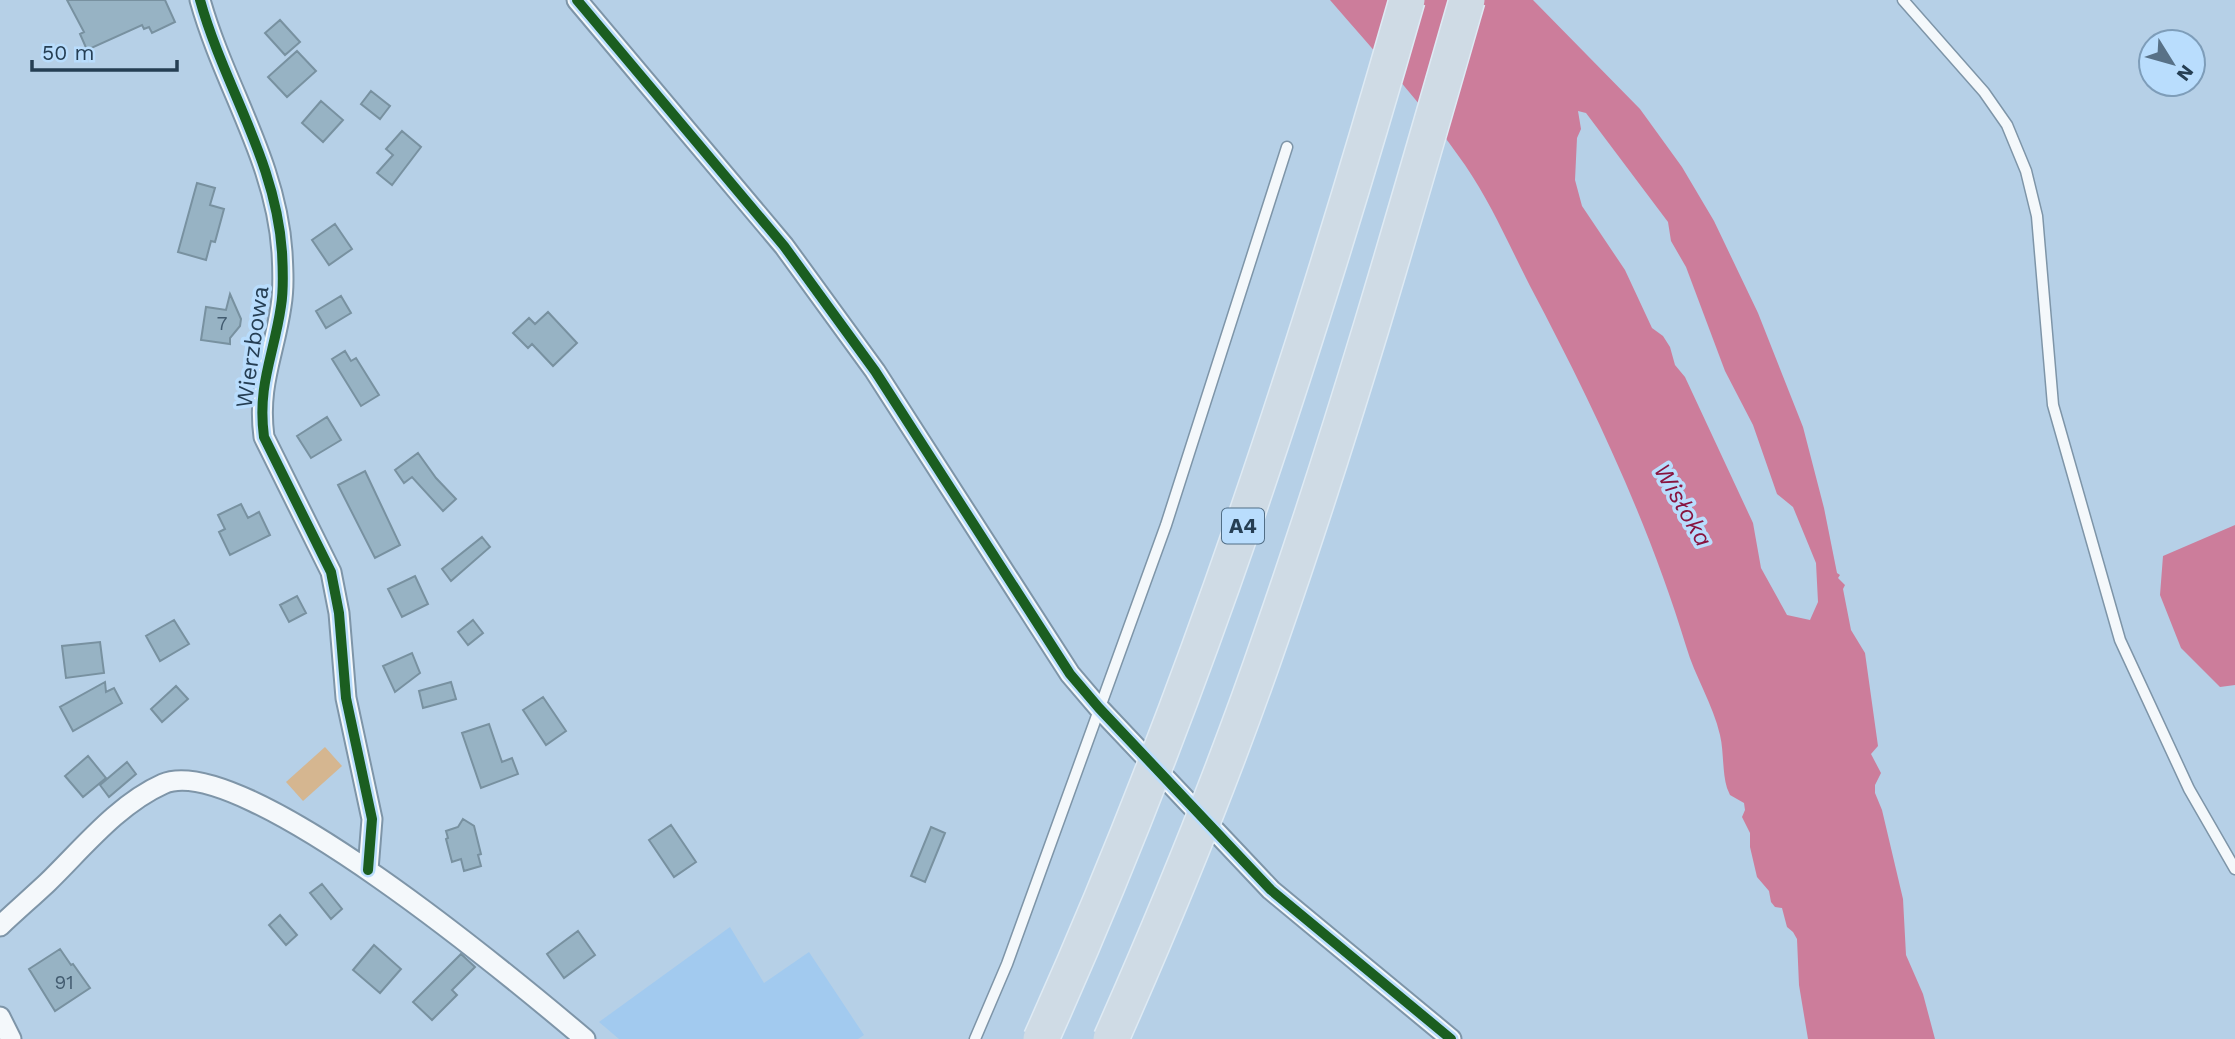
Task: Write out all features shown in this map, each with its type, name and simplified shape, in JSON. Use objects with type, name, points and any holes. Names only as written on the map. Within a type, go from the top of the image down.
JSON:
[{"type":"highway","name":"A4","points":[[1041,1039],[1137,811],[1244,525],[1336,242],[1407,0]]},
{"type":"highway","points":[[1111,1039],[1199,830],[1272,635],[1358,368],[1467,0]]},
{"type":"street","name":"Wierzbowa","points":[[200,0],[206,23],[262,156],[280,229],[283,280],[281,304],[263,388],[261,413],[264,437],[331,572],[339,613],[346,698],[372,819],[368,870]]},
{"type":"street","points":[[577,0],[784,246],[875,371],[1070,674],[1099,709],[1271,890],[1451,1039]]},
{"type":"street","points":[[0,926],[105,824],[166,782],[192,782],[222,787],[292,821],[368,870],[428,913],[585,1039]]},
{"type":"street","points":[[0,1017],[11,1039]]},
{"type":"lane","points":[[1903,0],[1984,92],[2007,125],[2026,171],[2037,216],[2053,405],[2120,640],[2189,789],[2235,869]]},
{"type":"lane","points":[[975,1039],[1007,964],[1166,525],[1287,147]]},
{"type":"shaded area","points":[[325,747],[342,766],[303,801],[286,782]]},
{"type":"shaded area","points":[[730,927],[764,983],[809,952],[864,1035],[858,1039],[619,1039],[599,1022]]},
{"type":"water","name":"Wisłoka","points":[[1330,0],[1533,0],[1640,109],[1682,167],[1714,221],[1758,313],[1803,427],[1837,573],[1840,575],[1838,578],[1845,585],[1843,589],[1851,630],[1865,653],[1878,746],[1871,754],[1881,773],[1875,785],[1875,793],[1882,810],[1903,899],[1906,955],[1923,994],[1935,1039],[1808,1039],[1799,985],[1797,939],[1787,927],[1782,908],[1775,907],[1769,891],[1757,877],[1750,847],[1750,833],[1742,817],[1744,803],[1730,795],[1727,788],[1717,724],[1690,657],[1654,553],[1617,462],[1575,373],[1474,179],[1417,101]],"holes":[[[1578,111],[1586,113],[1668,222],[1671,241],[1686,267],[1725,371],[1753,425],[1777,494],[1793,507],[1816,563],[1818,602],[1810,620],[1787,615],[1761,568],[1753,523],[1685,377],[1675,365],[1670,347],[1663,336],[1652,328],[1625,270],[1582,206],[1575,180],[1577,138],[1581,129]]]},
{"type":"water","points":[[2235,525],[2235,685],[2220,687],[2181,648],[2160,595],[2163,556]]},
{"type":"building","points":[[67,0],[165,0],[175,22],[152,33],[149,27],[144,29],[142,25],[87,50],[80,34],[84,32]]},
{"type":"building","points":[[280,20],[300,42],[285,55],[265,33]]},
{"type":"building","points":[[297,51],[316,71],[287,97],[268,77]]},
{"type":"building","points":[[371,91],[390,106],[380,119],[361,104]]},
{"type":"building","points":[[321,101],[343,120],[323,142],[302,123]]},
{"type":"building","points":[[402,131],[421,147],[392,185],[377,173],[393,155],[386,149]]},
{"type":"building","points":[[197,183],[215,188],[210,205],[224,209],[215,242],[211,241],[206,260],[178,252]]},
{"type":"building","points":[[335,224],[352,249],[329,265],[312,240]]},
{"type":"building","points":[[230,294],[241,319],[240,326],[230,338],[230,344],[201,340],[206,307],[226,310]]},
{"type":"building","points":[[341,296],[351,313],[326,328],[316,311]]},
{"type":"building","points":[[548,312],[577,343],[553,366],[532,344],[528,348],[513,333],[529,318],[535,324]]},
{"type":"building","points":[[345,351],[351,361],[356,358],[379,395],[361,406],[332,359]]},
{"type":"building","points":[[327,417],[341,440],[311,458],[297,436]]},
{"type":"building","points":[[418,453],[456,499],[443,511],[412,477],[404,483],[395,470]]},
{"type":"building","points":[[365,471],[400,545],[375,558],[338,485]]},
{"type":"building","points":[[241,504],[248,518],[259,512],[270,535],[230,555],[219,532],[225,529],[218,515]]},
{"type":"building","points":[[482,537],[490,547],[451,581],[442,569]]},
{"type":"building","points":[[415,576],[428,604],[402,617],[388,589]]},
{"type":"building","points":[[297,596],[306,613],[289,622],[280,605]]},
{"type":"building","points":[[174,620],[189,644],[160,661],[146,636]]},
{"type":"building","points":[[473,620],[483,633],[468,645],[458,632]]},
{"type":"building","points":[[100,642],[104,673],[66,678],[62,646]]},
{"type":"building","points":[[412,653],[420,673],[395,692],[383,666]]},
{"type":"building","points":[[105,682],[106,692],[114,688],[122,703],[73,731],[60,707]]},
{"type":"building","points":[[451,682],[456,699],[423,708],[419,691]]},
{"type":"building","points":[[176,686],[188,699],[162,722],[151,709]]},
{"type":"building","points":[[543,697],[566,731],[546,745],[523,710]]},
{"type":"building","points":[[489,724],[502,762],[512,758],[518,774],[481,788],[462,733]]},
{"type":"building","points":[[88,756],[106,778],[83,797],[65,776]]},
{"type":"building","points":[[127,762],[136,774],[109,797],[100,785]]},
{"type":"building","points":[[463,819],[474,826],[481,854],[478,855],[481,866],[464,871],[461,859],[452,862],[446,839],[446,831],[458,827]]},
{"type":"building","points":[[671,825],[696,862],[674,877],[649,840]]},
{"type":"building","points":[[931,827],[945,833],[925,882],[911,876]]},
{"type":"building","points":[[322,884],[342,909],[331,919],[310,893]]},
{"type":"building","points":[[280,915],[297,935],[286,945],[269,925]]},
{"type":"building","points":[[578,931],[595,955],[564,978],[547,954]]},
{"type":"building","points":[[374,945],[401,969],[380,993],[353,970]]},
{"type":"building","points":[[60,949],[90,988],[55,1011],[29,969]]},
{"type":"building","points":[[461,954],[475,967],[452,990],[457,995],[432,1020],[413,1002]]},
{"type":"cycle path","points":[[200,0],[210,32],[260,155],[278,219],[283,292],[264,386],[264,437],[331,572],[339,613],[346,698],[372,819],[368,870]]},
{"type":"cycle path","points":[[577,0],[784,246],[875,371],[1070,674],[1271,890],[1451,1039]]}]
